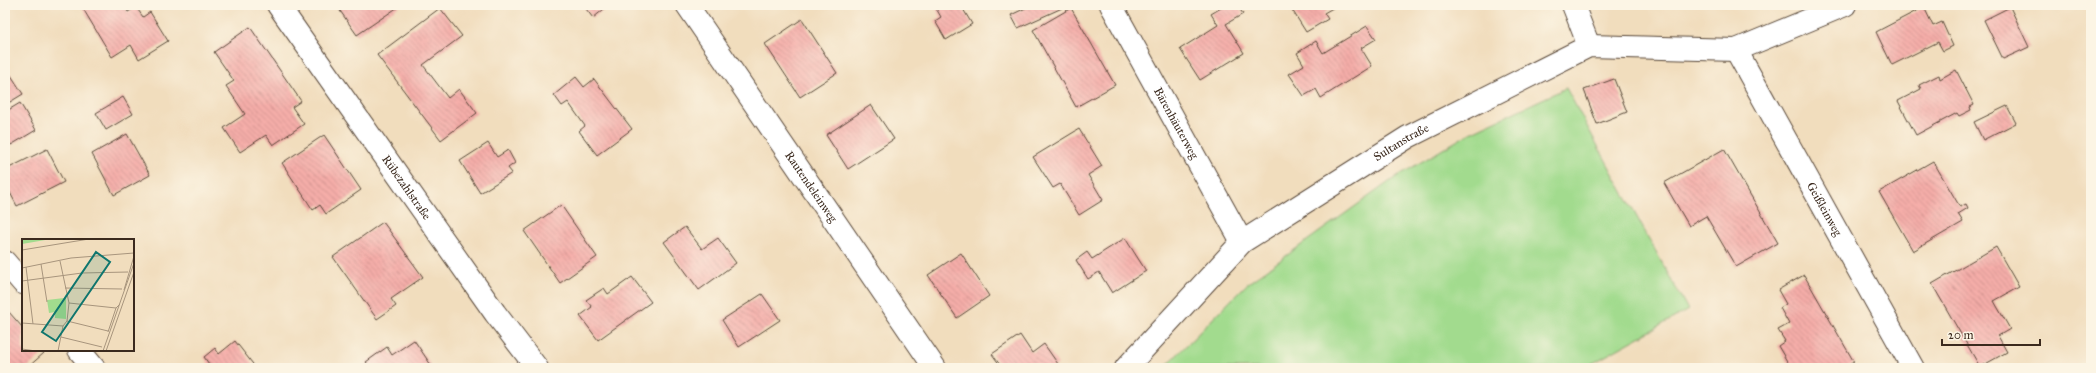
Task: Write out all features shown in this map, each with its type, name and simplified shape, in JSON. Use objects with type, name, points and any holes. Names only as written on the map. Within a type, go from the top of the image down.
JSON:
[{"type":"street","name":"Rübezahlstraße","points":[[278,5],[495,313],[537,368]]},
{"type":"street","name":"Rautendeleinweg","points":[[687,5],[935,368]]},
{"type":"street","name":"Bärenhäuterweg","points":[[1111,5],[1242,242]]},
{"type":"street","points":[[1573,5],[1588,46]]},
{"type":"street","points":[[1736,50],[1845,5]]},
{"type":"street","name":"Sultanstraße","points":[[1126,368],[1242,242],[1408,137],[1588,46],[1736,50]]},
{"type":"street","name":"Geißleinweg","points":[[1736,50],[1913,368]]},
{"type":"street","points":[[5,262],[22,282]]},
{"type":"street","points":[[80,351],[94,368]]},
{"type":"green space","points":[[1566,88],[1688,310],[1584,368],[1164,368],[1247,284],[1396,177],[1470,133]]},
{"type":"building","points":[[86,5],[124,5],[128,12],[136,7],[143,17],[150,12],[168,41],[139,59],[131,45],[112,57],[82,7]]},
{"type":"building","points":[[336,5],[401,5],[357,35]]},
{"type":"building","points":[[583,5],[609,5],[593,18]]},
{"type":"building","points":[[934,5],[969,5],[963,9],[972,24],[946,40],[935,21],[941,17]]},
{"type":"building","points":[[1032,5],[1061,5],[1062,8],[1018,28],[1011,15]]},
{"type":"building","points":[[1226,5],[1237,5],[1243,14],[1226,24],[1244,53],[1200,80],[1180,49],[1218,25],[1211,14]]},
{"type":"building","points":[[1289,5],[1338,5],[1324,13],[1328,19],[1306,32]]},
{"type":"building","points":[[1924,7],[1933,26],[1942,22],[1953,46],[1943,51],[1938,42],[1892,65],[1876,32]]},
{"type":"building","points":[[2010,7],[2029,47],[2003,59],[1984,20]]},
{"type":"building","points":[[440,8],[462,36],[423,65],[448,98],[459,89],[477,113],[441,140],[377,55]]},
{"type":"building","points":[[1071,8],[1115,85],[1076,107],[1033,30]]},
{"type":"building","points":[[802,19],[837,73],[800,97],[765,44]]},
{"type":"building","points":[[1367,26],[1376,39],[1361,48],[1372,66],[1321,98],[1316,89],[1304,96],[1289,74],[1304,65],[1297,53],[1316,41],[1323,53]]},
{"type":"building","points":[[250,27],[301,101],[292,107],[304,124],[273,145],[266,135],[240,152],[224,128],[245,114],[226,86],[234,81],[214,52]]},
{"type":"building","points":[[5,66],[23,94],[5,105]]},
{"type":"building","points":[[1956,70],[1974,105],[1970,107],[1971,110],[1959,116],[1957,113],[1916,135],[1898,101],[1921,89],[1919,85],[1939,75],[1940,79]]},
{"type":"building","points":[[576,77],[584,87],[594,79],[632,129],[597,155],[579,131],[585,126],[568,102],[562,106],[554,95]]},
{"type":"building","points":[[1614,79],[1627,112],[1597,124],[1584,90]]},
{"type":"building","points":[[123,97],[133,114],[106,130],[96,113]]},
{"type":"building","points":[[20,103],[36,130],[11,145],[5,135],[5,112]]},
{"type":"building","points":[[871,105],[894,139],[848,169],[826,135]]},
{"type":"building","points":[[2007,106],[2016,123],[1983,140],[1974,122]]},
{"type":"building","points":[[1079,129],[1102,166],[1088,175],[1103,200],[1079,215],[1060,184],[1053,188],[1033,157]]},
{"type":"building","points":[[127,134],[150,175],[114,195],[92,154]]},
{"type":"building","points":[[324,135],[361,190],[326,214],[320,205],[313,210],[282,163]]},
{"type":"building","points":[[488,143],[497,157],[508,150],[515,163],[508,168],[512,173],[480,193],[460,161]]},
{"type":"building","points":[[47,149],[64,182],[17,206],[5,183],[5,170]]},
{"type":"building","points":[[1724,149],[1778,243],[1736,267],[1706,216],[1689,226],[1664,183]]},
{"type":"building","points":[[1933,161],[1960,207],[1966,204],[1968,208],[1958,214],[1963,222],[1913,251],[1879,192]]},
{"type":"building","points":[[561,205],[597,257],[560,283],[524,231]]},
{"type":"building","points":[[383,222],[423,277],[391,299],[396,306],[377,319],[333,257]]},
{"type":"building","points":[[685,227],[702,249],[718,238],[736,263],[699,290],[664,242]]},
{"type":"building","points":[[1125,238],[1146,271],[1112,293],[1099,272],[1088,279],[1076,260],[1087,252],[1092,259]]},
{"type":"building","points":[[1996,247],[2019,287],[1994,301],[2010,329],[1998,336],[2007,352],[1980,367],[1932,284]]},
{"type":"building","points":[[961,253],[989,296],[957,318],[928,275]]},
{"type":"building","points":[[1804,275],[1854,362],[1844,368],[1791,368],[1778,346],[1785,341],[1778,330],[1789,324],[1780,308],[1786,304],[1778,290]]},
{"type":"building","points":[[632,277],[651,302],[598,340],[580,316],[592,307],[586,300],[604,288],[608,294]]},
{"type":"building","points":[[762,294],[780,320],[739,347],[722,320]]},
{"type":"building","points":[[8,311],[22,327],[22,351],[42,351],[44,353],[27,368],[5,368],[5,313]]},
{"type":"building","points":[[1020,335],[1032,353],[1044,344],[1058,364],[1053,368],[995,368],[1000,365],[992,354]]},
{"type":"building","points":[[414,340],[433,368],[371,368],[366,362],[387,347],[392,355]]},
{"type":"building","points":[[235,341],[256,368],[203,368],[209,364],[204,357],[215,348],[219,354]]}]
